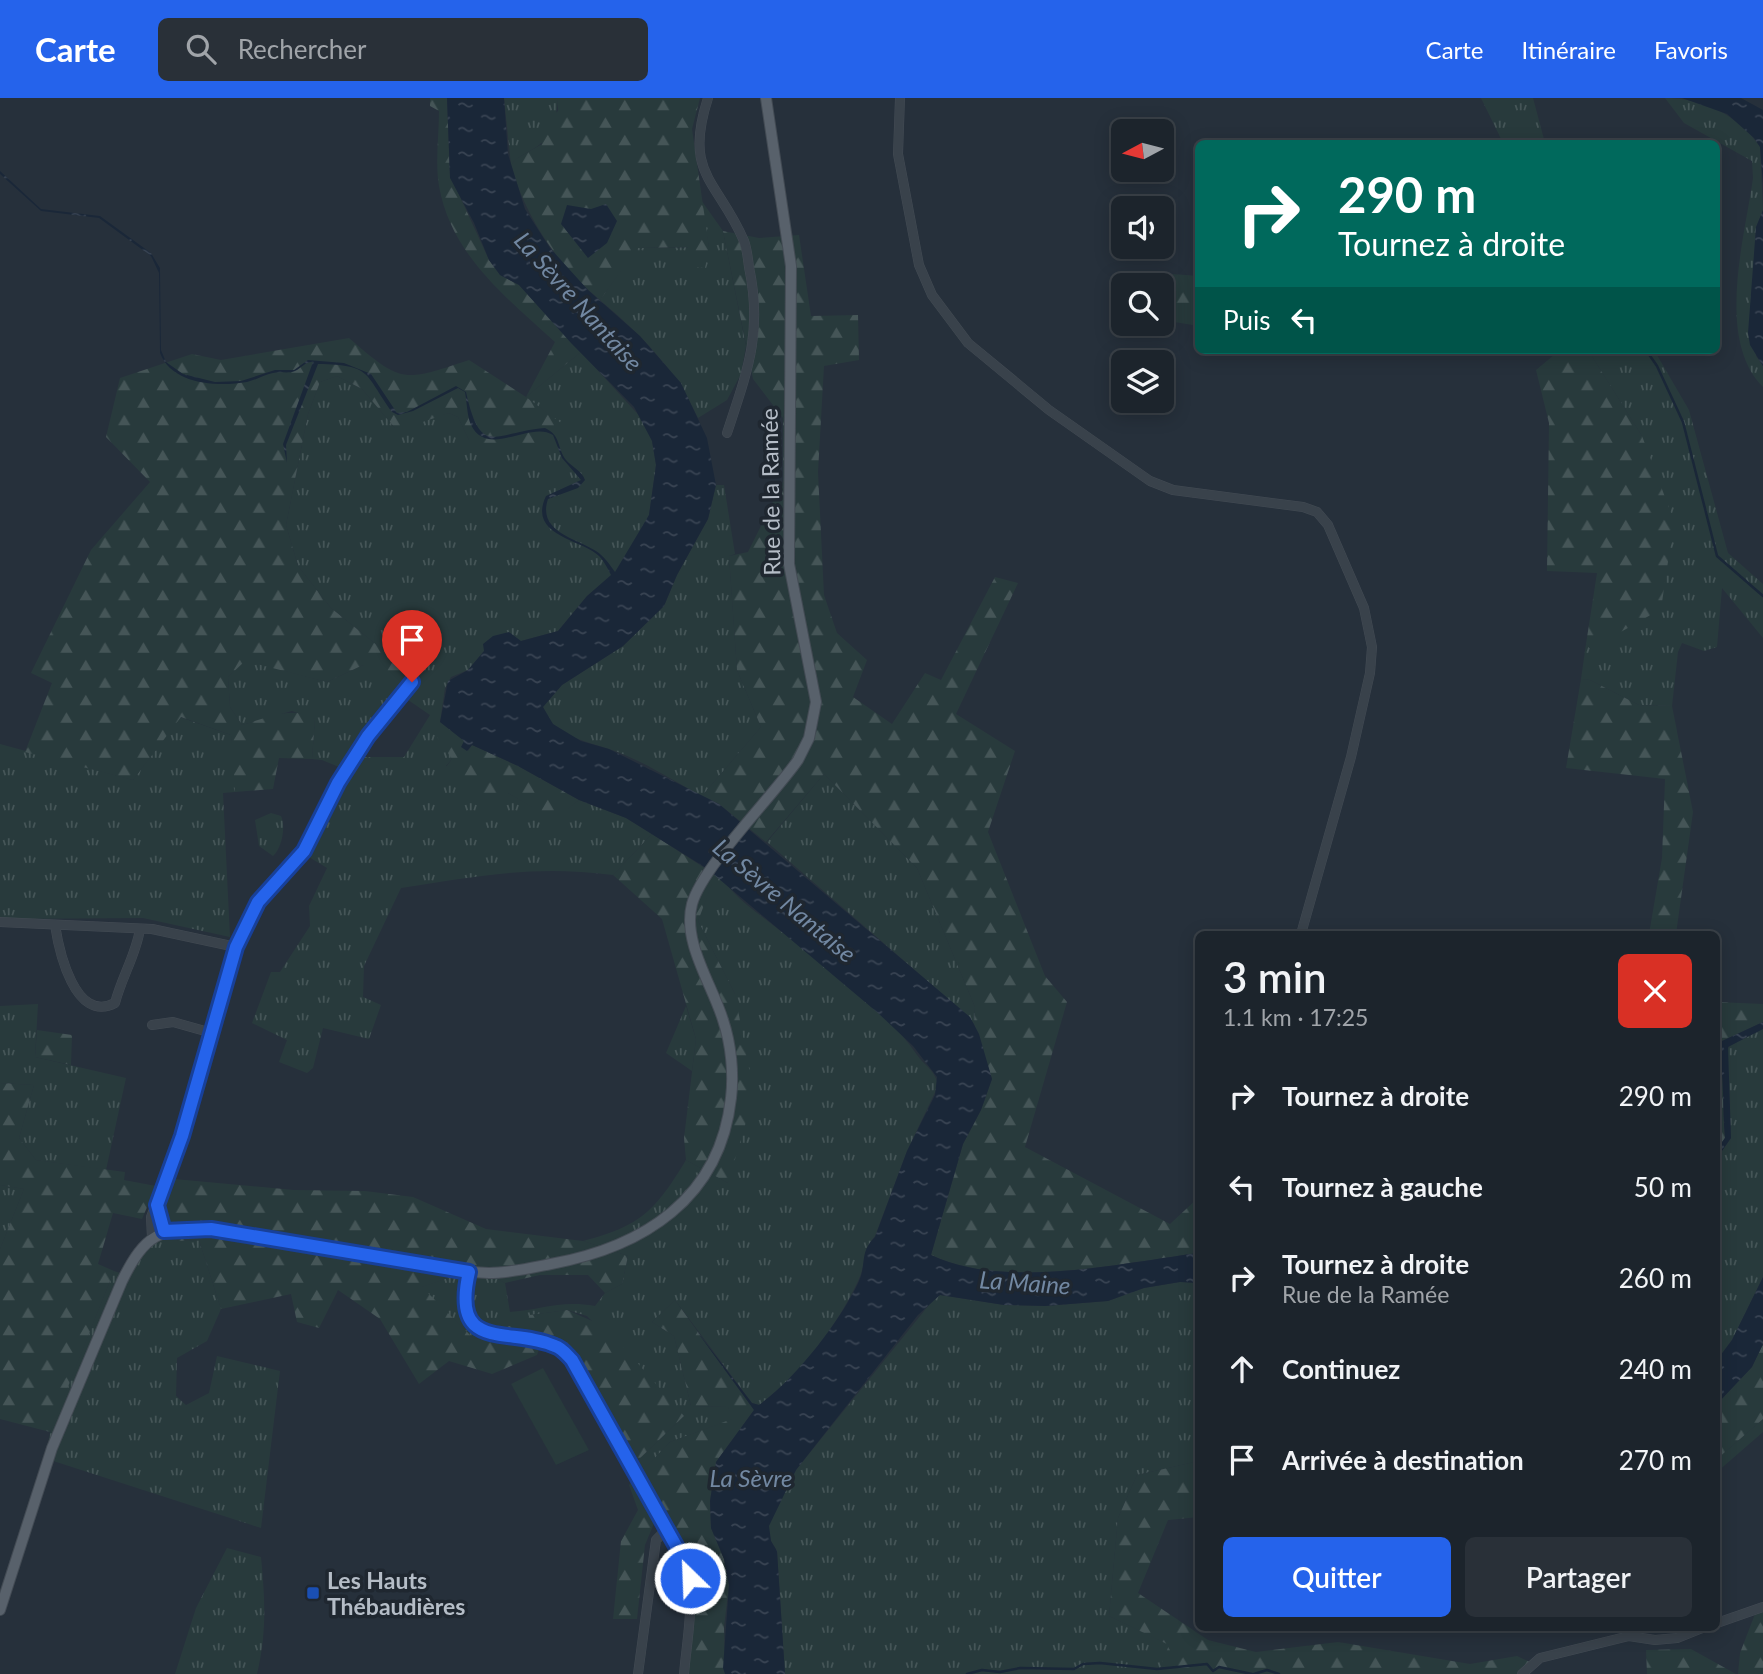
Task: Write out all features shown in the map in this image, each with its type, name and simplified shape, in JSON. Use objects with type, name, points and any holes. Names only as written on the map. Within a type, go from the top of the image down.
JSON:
[{"type":"main road","name":"Rue de la Ramée","points":[[164,1231],[211,1229],[469,1272],[517,1270],[618,1247],[644,1234],[672,1213],[705,1173],[724,1131],[732,1080],[724,1022],[690,930],[691,907],[702,881],[802,753],[809,738],[816,702],[789,565],[791,307],[787,228],[766,98]]},
{"type":"main road","points":[[0,1610],[52,1448],[122,1281],[133,1258],[152,1238],[164,1231]]},
{"type":"street","points":[[708,98],[700,135],[702,168],[744,242],[753,284],[755,322],[750,366],[727,433]]},
{"type":"street","points":[[900,98],[898,154],[919,265],[932,295],[968,343],[1049,410],[1150,481],[1173,491],[1303,508],[1317,512],[1328,525],[1364,608],[1372,647],[1370,673],[1350,757],[1302,931]]},
{"type":"street","points":[[152,1238],[151,1217],[182,1136],[236,947],[258,902],[304,851],[338,783],[360,747],[412,682]]},
{"type":"street","points":[[0,922],[141,929],[236,947]]},
{"type":"street","points":[[55,925],[68,975],[82,999],[97,1005],[115,1003],[122,976],[136,952],[141,929]]},
{"type":"street","points":[[152,1025],[173,1022],[212,1033]]},
{"type":"street","points":[[157,1205],[164,1231]]},
{"type":"street","points":[[469,1272],[466,1307],[479,1328],[499,1337],[553,1345],[572,1360],[667,1529],[690,1578],[684,1674]]},
{"type":"street","points":[[638,1674],[656,1540],[667,1529]]},
{"type":"street","points":[[1720,1621],[1763,1607]]},
{"type":"street","points":[[1522,1674],[1540,1658],[1629,1636],[1666,1640],[1693,1631]]},
{"type":"green space","points":[[430,98],[447,98],[450,175],[489,260],[500,275],[519,285],[581,352],[526,397],[555,342],[500,291],[468,254],[455,233],[445,211],[439,186],[439,111],[430,106]]},
{"type":"green space","points":[[504,98],[558,98],[555,117],[547,136],[511,165]]},
{"type":"green space","points":[[558,98],[700,98],[692,129],[709,247],[705,268],[689,267],[688,247],[638,248],[600,300],[570,272],[545,240],[525,204],[511,165],[516,159],[542,144],[539,126],[558,111]]},
{"type":"green space","points":[[1481,98],[1533,98],[1544,140],[1502,140]]},
{"type":"green space","points":[[1665,98],[1692,101],[1718,110],[1742,126],[1760,147],[1763,210],[1756,228],[1752,307],[1756,356],[1763,366],[1763,387],[1748,367],[1740,342],[1737,315],[1737,287],[1753,178],[1752,161],[1720,143],[1720,140],[1714,140],[1684,123]]},
{"type":"green space","points":[[701,200],[723,231],[746,346],[741,374],[727,400],[698,418],[679,384],[656,353],[600,300],[637,248],[709,247]]},
{"type":"green space","points":[[723,231],[759,238],[799,235],[811,316],[858,315],[859,360],[824,366],[818,472],[824,595],[837,633],[867,660],[853,697],[892,724],[925,673],[941,680],[995,577],[1018,583],[956,714],[1015,751],[988,832],[1045,976],[1067,1002],[1025,1147],[1170,1224],[1195,1201],[1195,1254],[1063,1271],[1027,1272],[993,1271],[961,1265],[931,1255],[963,1144],[981,1110],[992,1079],[974,1024],[975,1007],[917,868],[824,774],[766,842],[719,804],[702,796],[761,727],[737,670],[729,556],[748,552],[783,482],[783,418],[753,379]]},
{"type":"green space","points":[[1174,274],[1195,276],[1195,325],[1174,322]]},
{"type":"green space","points":[[349,338],[393,371],[416,375],[469,360],[565,426],[538,446],[486,447],[469,440],[458,417],[449,413],[408,427],[395,428],[362,389],[337,376],[320,382],[308,414],[286,525],[298,566],[331,608],[409,671],[398,693],[363,665],[327,682],[245,661],[228,677],[230,707],[242,725],[288,713],[315,719],[312,759],[279,758],[273,789],[235,792],[231,735],[181,717],[133,780],[25,752],[52,683],[31,673],[91,550],[150,482],[106,437],[120,378],[192,354],[221,360]]},
{"type":"green space","points":[[581,352],[644,421],[652,441],[656,465],[649,515],[618,571],[587,596],[558,631],[484,651],[468,670],[451,677],[445,688],[440,722],[452,759],[446,766],[508,793],[554,819],[579,800],[626,818],[652,834],[613,875],[531,872],[481,876],[401,888],[364,966],[363,997],[381,1005],[369,1039],[323,1028],[313,1068],[307,1073],[279,1062],[287,1040],[252,1023],[271,972],[280,972],[310,926],[309,906],[327,868],[309,857],[341,787],[361,757],[404,757],[430,715],[398,693],[339,767],[312,759],[315,719],[292,711],[242,725],[230,707],[228,677],[245,660],[327,682],[363,665],[409,671],[331,608],[298,566],[286,525],[308,414],[320,382],[337,376],[362,389],[395,428],[449,413],[458,417],[469,440],[564,426],[526,397]]},
{"type":"green space","points":[[1555,354],[1591,354],[1642,436],[1674,521],[1661,609],[1591,649],[1586,644],[1597,573],[1547,571],[1549,423],[1536,370]]},
{"type":"green space","points":[[1591,354],[1656,354],[1689,410],[1728,553],[1763,584],[1763,638],[1722,588],[1717,647],[1704,651],[1682,643],[1678,652],[1672,706],[1639,705],[1590,680],[1581,679],[1586,644],[1591,649],[1642,436]]},
{"type":"green space","points":[[716,485],[724,485],[735,554],[729,556],[737,670],[761,727],[702,796],[633,758],[570,736],[553,724],[543,707],[562,685],[623,646],[664,606],[677,575],[708,519]]},
{"type":"green space","points":[[1581,679],[1590,680],[1639,705],[1672,706],[1693,812],[1676,931],[1650,931],[1662,858],[1665,779],[1566,768]]},
{"type":"green space","points":[[180,717],[231,735],[237,786],[235,792],[223,793],[230,937],[143,918],[0,919],[0,744],[133,780]]},
{"type":"green space","points":[[440,722],[465,741],[468,751],[472,745],[518,766],[579,800],[554,820],[508,793],[487,801],[471,792],[446,767],[452,759],[437,737]]},
{"type":"green space","points":[[824,774],[917,868],[975,1007],[974,1024],[767,842]]},
{"type":"green space","points":[[271,813],[281,816],[283,825],[281,842],[273,856],[259,846],[255,820]]},
{"type":"green space","points":[[652,834],[720,878],[712,884],[698,921],[735,994],[754,1095],[728,1183],[686,1160],[684,1138],[696,1039],[662,919],[613,875]]},
{"type":"green space","points":[[720,878],[747,905],[838,974],[881,1012],[933,1072],[938,1086],[907,1151],[875,1236],[868,1246],[861,1275],[849,1298],[816,1349],[774,1393],[759,1405],[752,1403],[675,1300],[652,1322],[674,1336],[691,1406],[728,1407],[733,1419],[670,1442],[643,1471],[636,1462],[684,1416],[587,1316],[567,1310],[531,1315],[526,1326],[507,1326],[515,1332],[548,1337],[539,1349],[473,1338],[421,1287],[477,1268],[505,1283],[510,1312],[561,1305],[595,1306],[605,1293],[622,1284],[628,1256],[583,1241],[619,1229],[645,1214],[665,1192],[686,1160],[728,1183],[735,994],[698,921],[712,883]]},
{"type":"green space","points":[[1720,1002],[1763,1004],[1763,1022],[1720,1044]]},
{"type":"green space","points":[[38,1004],[35,1057],[126,1078],[106,1170],[36,1160],[19,1138],[34,1085],[0,1083],[0,1006]]},
{"type":"green space","points":[[686,1006],[696,1039],[692,1071],[666,1053]]},
{"type":"green space","points":[[1763,1029],[1763,1277],[1732,1340],[1720,1356],[1720,1154],[1731,1138],[1727,1050],[1731,1044]]},
{"type":"green space","points":[[37,1030],[72,1035],[71,1065],[35,1057]]},
{"type":"green space","points":[[1720,1058],[1722,1080],[1725,1138],[1720,1145]]},
{"type":"green space","points":[[0,1083],[34,1085],[19,1138],[36,1160],[125,1172],[124,1180],[156,1186],[142,1219],[113,1213],[98,1264],[114,1271],[50,1432],[0,1419],[0,1249],[24,1189],[0,1185]]},
{"type":"green space","points":[[174,1179],[294,1190],[365,1191],[413,1197],[486,1229],[583,1241],[628,1256],[622,1284],[605,1293],[588,1275],[540,1275],[505,1283],[477,1268],[422,1287],[473,1338],[539,1349],[537,1355],[492,1374],[449,1361],[419,1384],[380,1319],[338,1290],[319,1328],[297,1322],[291,1294],[221,1309],[199,1240],[178,1241],[164,1209]]},
{"type":"green space","points":[[0,1185],[24,1189],[0,1249]]},
{"type":"green space","points":[[175,1233],[178,1241],[199,1240],[221,1309],[207,1341],[177,1358],[176,1396],[186,1405],[209,1393],[217,1356],[280,1371],[261,1528],[44,1458],[52,1426],[114,1271],[129,1276],[147,1246]]},
{"type":"green space","points":[[1180,1282],[1195,1283],[1195,1462],[1137,1475],[1118,1518],[1109,1616],[1170,1645],[1158,1674],[785,1674],[777,1551],[771,1541],[768,1526],[796,1470],[933,1300],[940,1295],[1004,1305],[1045,1306],[1108,1301],[1144,1288]]},
{"type":"green space","points":[[675,1300],[754,1410],[716,1462],[710,1501],[711,1528],[724,1559],[729,1585],[724,1627],[725,1674],[686,1674],[693,1575],[660,1509],[645,1545],[637,1619],[613,1619],[621,1541],[638,1510],[629,1485],[670,1442],[732,1419],[728,1407],[691,1406],[674,1336],[652,1322]]},
{"type":"green space","points":[[567,1310],[606,1327],[684,1416],[636,1462],[587,1375],[562,1347],[541,1335],[502,1331],[486,1324],[497,1318],[507,1326],[525,1326],[530,1315]]},
{"type":"green space","points":[[1763,1344],[1763,1419],[1720,1456],[1720,1401],[1752,1367]]},
{"type":"green space","points":[[543,1368],[589,1450],[556,1465],[511,1384]]},
{"type":"green space","points":[[1763,1419],[1763,1432],[1720,1469],[1720,1456]]},
{"type":"green space","points":[[1195,1462],[1195,1517],[1168,1520],[1138,1593],[1208,1640],[1256,1652],[1338,1642],[1470,1664],[1517,1656],[1536,1665],[1527,1674],[1158,1674],[1169,1645],[1109,1616],[1118,1518],[1137,1475]]},
{"type":"green space","points":[[227,1548],[261,1557],[264,1616],[257,1674],[175,1674],[196,1608]]},
{"type":"green space","points":[[1763,1612],[1763,1674],[1738,1674],[1740,1653],[1755,1614]]},
{"type":"green space","points":[[1691,1649],[1736,1674],[1647,1674],[1646,1650]]},
{"type":"water","points":[[447,98],[504,98],[508,154],[525,209],[550,248],[588,290],[640,336],[681,383],[707,438],[716,485],[708,519],[677,575],[664,606],[623,646],[562,685],[543,707],[553,724],[581,741],[609,749],[719,804],[970,1017],[979,1034],[992,1079],[981,1110],[963,1144],[931,1255],[961,1265],[993,1271],[1027,1272],[1063,1271],[1195,1254],[1195,1283],[1180,1282],[1144,1288],[1108,1301],[1045,1306],[1004,1305],[940,1295],[918,1315],[796,1470],[769,1526],[771,1541],[777,1551],[785,1674],[725,1674],[723,1668],[729,1585],[724,1559],[711,1528],[710,1501],[716,1462],[754,1410],[695,1329],[752,1403],[759,1405],[788,1380],[829,1331],[859,1281],[867,1248],[875,1237],[907,1151],[935,1095],[937,1077],[913,1046],[878,1013],[706,868],[626,818],[579,800],[518,766],[472,745],[467,751],[461,747],[464,741],[440,722],[448,681],[468,670],[484,651],[483,644],[493,636],[509,632],[521,641],[558,631],[587,596],[611,575],[599,556],[559,535],[544,520],[542,509],[546,496],[581,480],[562,458],[553,435],[533,432],[488,439],[478,435],[471,425],[465,392],[458,388],[413,411],[398,415],[392,412],[371,380],[358,369],[318,364],[286,445],[287,463],[283,444],[313,362],[292,372],[273,373],[235,384],[197,381],[175,372],[166,364],[160,353],[159,273],[151,256],[99,218],[41,211],[0,174],[0,171],[41,209],[100,216],[151,253],[160,268],[161,350],[166,362],[183,374],[215,382],[241,381],[275,370],[294,370],[308,360],[344,363],[371,374],[397,413],[407,412],[456,386],[466,392],[477,426],[484,434],[492,437],[545,428],[550,431],[554,434],[566,460],[585,480],[578,488],[548,499],[548,519],[553,527],[569,538],[599,553],[615,572],[649,515],[656,465],[652,441],[634,407],[519,285],[500,275],[489,260],[474,223],[450,178]]},
{"type":"water","points":[[1682,98],[1741,98],[1763,110],[1763,184],[1760,147],[1754,138],[1727,114]]},
{"type":"water","points":[[606,204],[617,221],[607,243],[588,258],[561,224],[567,205],[591,209]]},
{"type":"water","points":[[1763,210],[1763,366],[1750,345],[1748,333],[1756,227]]},
{"type":"water","points":[[1763,1022],[1763,1029],[1728,1047],[1731,1138],[1720,1154],[1720,1145],[1725,1138],[1720,1058],[1722,1041]]},
{"type":"water","points":[[1763,1277],[1763,1344],[1752,1367],[1720,1401],[1720,1356],[1732,1340]]},
{"type":"waterway","points":[[1649,354],[1683,422],[1717,556],[1763,596]]},
{"type":"waterway","points":[[967,1674],[982,1670],[1000,1672],[1020,1668],[1074,1669],[1083,1664],[1100,1663],[1157,1669],[1207,1664],[1213,1671],[1219,1667],[1252,1674]]},
{"type":"waterway","points":[[1254,1674],[1267,1670],[1279,1674]]},
{"type":"place","name":"Les Hauts Thébaudières","points":[[313,1593]]},
{"type":"route","points":[[412,682],[368,736],[338,783],[304,851],[258,902],[236,947],[182,1136],[157,1205],[160,1220],[164,1231],[211,1229],[469,1272],[466,1307],[479,1328],[499,1337],[537,1341],[559,1347],[572,1360],[685,1562],[690,1578]]},
{"type":"water label","name":"La Sèvre Nantaise","points":[[579,301]]},
{"type":"water label","name":"La Sèvre Nantaise","points":[[785,900]]},
{"type":"water label","name":"La Maine","points":[[1025,1282]]},
{"type":"water label","name":"La Sèvre","points":[[751,1477]]}]
